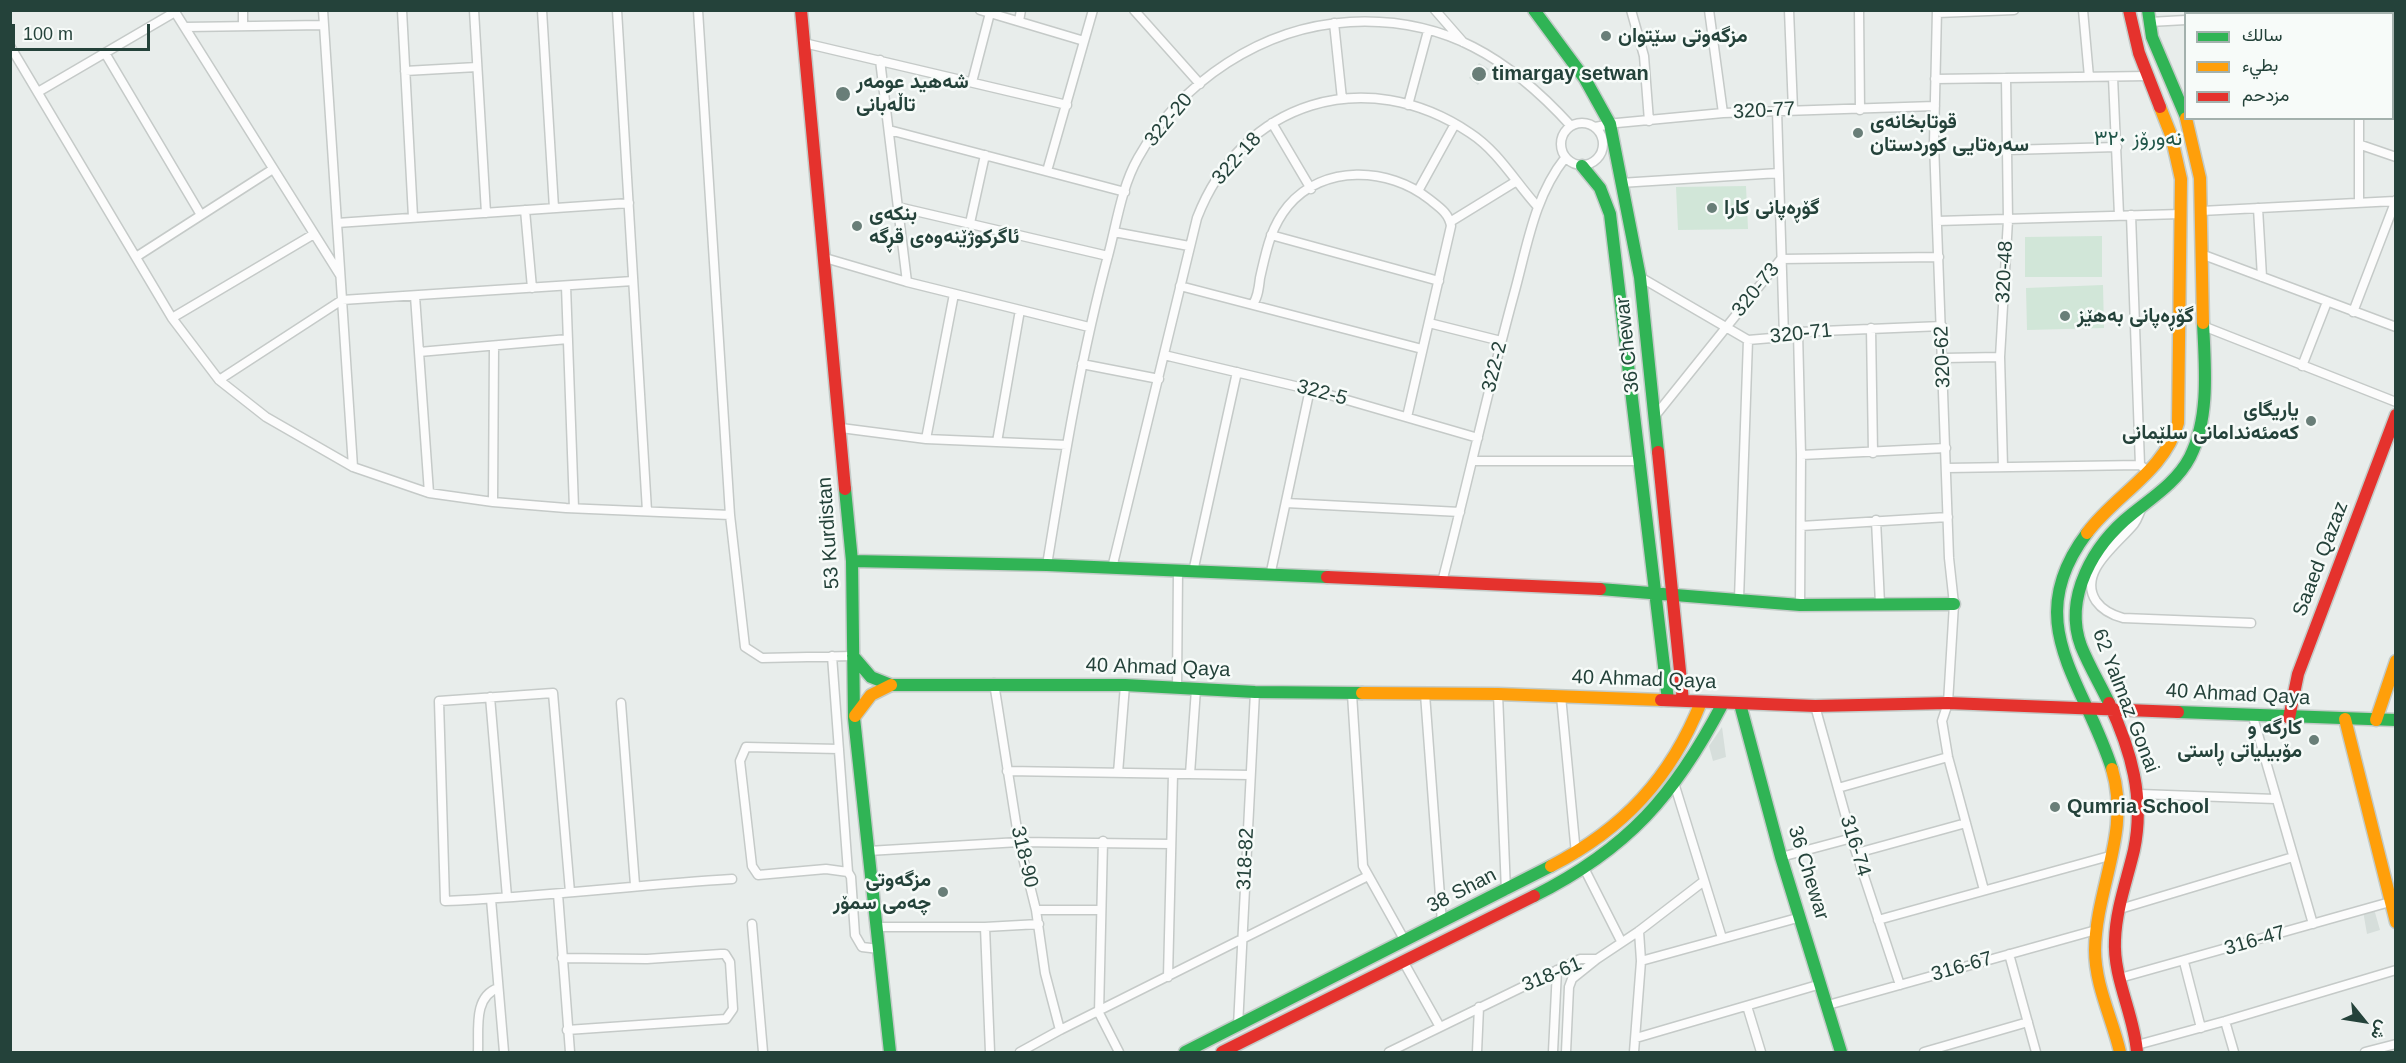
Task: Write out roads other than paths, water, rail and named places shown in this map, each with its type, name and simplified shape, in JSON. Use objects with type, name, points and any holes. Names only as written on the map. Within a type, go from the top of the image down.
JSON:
[{"type":"street","points":[[243,10],[243,26]]},
{"type":"street","points":[[322,10],[353,467]]},
{"type":"street","points":[[402,10],[413,218]]},
{"type":"street","points":[[474,10],[486,213]]},
{"type":"street","points":[[542,10],[554,208]]},
{"type":"street","points":[[617,10],[647,511]]},
{"type":"street","points":[[698,10],[730,515],[745,647],[762,658],[853,656]]},
{"type":"street","name":"53 Kurdistan","points":[[801,10],[852,561],[854,718],[890,1053]]},
{"type":"street","points":[[980,10],[1084,41]]},
{"type":"street","points":[[1019,21],[1021,10]]},
{"type":"street","points":[[1047,171],[1093,10]]},
{"type":"street","points":[[1134,10],[1200,84]]},
{"type":"street","points":[[1436,10],[1464,43]]},
{"type":"street","points":[[1631,10],[1644,56],[1649,121]]},
{"type":"street","points":[[1709,10],[1723,113]]},
{"type":"street","points":[[1789,10],[1793,110]]},
{"type":"street","points":[[1859,10],[1860,110]]},
{"type":"street","points":[[1937,12],[2014,10]]},
{"type":"street","points":[[2083,10],[2089,77]]},
{"type":"street","name":"62 Yalmaz Gonai","points":[[2116,1052],[2096,970],[2096,930],[2118,829],[2116,783],[2088,707],[2060,650],[2055,599],[2076,548],[2145,469],[2163,460],[2170,448],[2179,416],[2181,214],[2178,150],[2131,33],[2129,10]]},
{"type":"street","points":[[2355,12],[2360,10]]},
{"type":"street","points":[[38,92],[175,12],[340,275]]},
{"type":"street","name":"36 Chewar","points":[[1538,12],[1581,71],[1599,100],[1610,124],[1640,277],[1683,701]]},
{"type":"street","name":"320-62","points":[[1937,12],[1935,79],[1937,221],[1944,358],[1948,517],[1954,604],[1948,704],[1942,717],[1948,757],[1984,890]]},
{"type":"street","points":[[972,82],[990,13]]},
{"type":"street","points":[[2148,16],[2184,21]]},
{"type":"street","name":"62 Yalmaz Gonai","points":[[2148,16],[2184,113]]},
{"type":"street","name":"322-20","points":[[1047,565],[1089,327],[1125,192],[1137,160],[1152,135],[1169,114],[1200,84],[1239,53],[1293,32],[1334,23],[1377,21],[1428,31],[1483,51],[1519,74],[1570,126]]},
{"type":"street","points":[[1334,23],[1342,99]]},
{"type":"street","points":[[185,27],[324,25]]},
{"type":"street","points":[[1408,105],[1428,31]]},
{"type":"street","points":[[804,43],[1067,105]]},
{"type":"street","points":[[10,46],[172,318],[219,380],[266,417],[353,467],[429,493],[493,502],[574,508],[730,515]]},
{"type":"street","points":[[105,53],[201,215]]},
{"type":"street","points":[[880,60],[907,282]]},
{"type":"street","points":[[405,71],[477,67]]},
{"type":"street","points":[[1935,79],[2148,76]]},
{"type":"street","points":[[2112,77],[2119,215]]},
{"type":"street","name":"320-48","points":[[2003,467],[2001,357],[2008,220],[2006,78]]},
{"type":"street","points":[[2160,105],[2177,97]]},
{"type":"street","name":"322-18","points":[[1112,568],[1189,246],[1212,184],[1235,156],[1272,123],[1297,109],[1342,99],[1408,105],[1455,124],[1484,144],[1538,207]]},
{"type":"street","name":"320-77","points":[[1595,127],[1723,113],[1935,106]]},
{"type":"street","points":[[1777,110],[1784,337]]},
{"type":"street","name":"62 Yalmaz Gonai","points":[[2137,1049],[2115,948],[2120,909],[2138,832],[2140,794],[2132,762],[2081,645],[2075,627],[2075,609],[2079,588],[2092,559],[2115,529],[2145,505],[2182,470],[2195,445],[2203,413],[2201,177],[2193,135],[2187,120]]},
{"type":"street","points":[[2359,120],[2361,145],[2359,203]]},
{"type":"street","points":[[1272,123],[1311,189]]},
{"type":"street","points":[[1615,154],[1602,140],[1595,127],[1583,123],[1570,126],[1560,141],[1565,158],[1582,166],[1600,188],[1610,214],[1640,460],[1653,591],[1668,700]]},
{"type":"street","points":[[1418,191],[1455,124]]},
{"type":"street","points":[[889,130],[1125,192]]},
{"type":"street","points":[[1582,166],[1596,160],[1603,147],[1602,140]]},
{"type":"street","points":[[2361,145],[2396,157]]},
{"type":"street","points":[[2007,150],[2117,147]]},
{"type":"street","points":[[970,224],[985,155]]},
{"type":"street","name":"322-2","points":[[1442,582],[1461,512],[1501,341],[1538,207],[1549,181],[1565,158]]},
{"type":"street","points":[[136,257],[273,169]]},
{"type":"street","points":[[1253,304],[1271,235],[1289,206],[1311,189],[1338,178],[1361,173],[1386,176],[1418,191],[1441,208],[1450,222],[1439,281],[1407,417]]},
{"type":"street","points":[[1620,183],[1779,173]]},
{"type":"street","points":[[1450,222],[1515,182]]},
{"type":"street","points":[[2201,211],[2395,200],[2353,312]]},
{"type":"street","points":[[337,223],[628,203]]},
{"type":"street","points":[[898,207],[1108,256]]},
{"type":"street","points":[[2258,208],[2262,277]]},
{"type":"street","points":[[525,210],[532,288]]},
{"type":"street","points":[[1937,221],[2181,214]]},
{"type":"street","points":[[1947,468],[2145,469],[2131,215]]},
{"type":"street","points":[[1114,232],[1189,246]]},
{"type":"street","points":[[172,318],[314,234]]},
{"type":"street","points":[[1271,235],[1439,281]]},
{"type":"street","points":[[2201,254],[2396,327]]},
{"type":"street","name":"320-73","points":[[1655,416],[1781,259],[1939,257]]},
{"type":"street","points":[[825,258],[907,282],[1089,327]]},
{"type":"street","name":"320-71","points":[[1640,277],[1748,340],[1784,337],[1798,332],[1942,326]]},
{"type":"street","points":[[219,380],[342,300],[633,282]]},
{"type":"street","points":[[566,286],[574,508]]},
{"type":"street","points":[[1180,286],[1422,349]]},
{"type":"street","points":[[926,439],[954,294]]},
{"type":"street","points":[[415,296],[429,493]]},
{"type":"street","points":[[2302,366],[2327,302]]},
{"type":"street","points":[[997,442],[1020,310]]},
{"type":"street","points":[[1429,323],[1501,341]]},
{"type":"street","points":[[2203,326],[2396,402]]},
{"type":"street","points":[[1871,328],[1873,453]]},
{"type":"street","points":[[1798,332],[1801,455],[1800,605]]},
{"type":"street","points":[[419,352],[568,339]]},
{"type":"street","points":[[1739,599],[1748,340]]},
{"type":"street","points":[[493,502],[494,346]]},
{"type":"street","name":"322-5","points":[[1164,355],[1310,389],[1478,438]]},
{"type":"street","points":[[1944,358],[2001,357]]},
{"type":"street","points":[[1082,364],[1159,379]]},
{"type":"street","points":[[1193,572],[1238,372]]},
{"type":"street","points":[[1270,576],[1310,389]]},
{"type":"street","name":"Saaed Qazaz","points":[[2289,718],[2298,674],[2396,415]]},
{"type":"street","points":[[841,428],[926,439],[1067,445]]},
{"type":"street","points":[[1801,455],[1946,448]]},
{"type":"street","points":[[1473,461],[1640,460]]},
{"type":"street","points":[[1286,503],[1461,512]]},
{"type":"street","points":[[2145,505],[2134,524],[2104,557],[2092,575],[2091,587],[2098,604],[2109,613],[2123,618],[2251,623]]},
{"type":"street","points":[[1801,526],[1948,517]]},
{"type":"street","points":[[1876,520],[1880,604]]},
{"type":"street","points":[[852,561],[1047,565],[1653,591],[1800,605],[1954,604]]},
{"type":"street","points":[[1177,688],[1178,571]]},
{"type":"street","points":[[832,656],[848,872],[851,877],[855,935],[862,947],[879,949]]},
{"type":"street","name":"40 Ahmad Qaya","points":[[853,656],[866,672],[891,685],[994,683],[1125,685],[1255,692],[1498,694],[1815,706],[1948,704],[2088,707],[2253,717],[2396,720]]},
{"type":"street","points":[[2376,720],[2396,661]]},
{"type":"street","name":"318-90","points":[[994,683],[1019,842],[1039,924],[1045,973],[1060,1030]]},
{"type":"street","points":[[854,718],[871,695],[891,685]]},
{"type":"street","points":[[1118,773],[1125,685]]},
{"type":"street","points":[[1190,774],[1196,689]]},
{"type":"street","name":"318-82","points":[[1238,1026],[1255,692]]},
{"type":"street","points":[[570,892],[553,693],[439,701],[445,901],[558,894],[635,885],[732,879]]},
{"type":"street","points":[[1352,694],[1362,866],[1405,941],[1403,961],[1440,1027]]},
{"type":"street","points":[[1425,694],[1442,923]]},
{"type":"street","points":[[1498,694],[1506,891]]},
{"type":"street","points":[[1561,696],[1576,854]]},
{"type":"street","points":[[490,698],[507,897]]},
{"type":"street","name":"38 Shan","points":[[1185,1053],[1576,854],[1619,823],[1650,791],[1674,760],[1694,724],[1701,702]]},
{"type":"street","points":[[621,703],[635,885]]},
{"type":"street","name":"38 Shan","points":[[1222,1053],[1584,868],[1629,836],[1675,786],[1688,769],[1723,703]]},
{"type":"street","name":"36 Chewar","points":[[1740,704],[1781,857],[1841,1053]]},
{"type":"street","name":"316-74","points":[[1815,706],[1852,838],[1900,985]]},
{"type":"street","points":[[2253,717],[2313,924]]},
{"type":"street","points":[[2345,719],[2396,922]]},
{"type":"street","points":[[838,749],[746,747],[740,761],[752,866],[758,875],[826,869],[848,872]]},
{"type":"street","points":[[1838,788],[1948,757]]},
{"type":"street","points":[[1007,771],[1250,776]]},
{"type":"street","points":[[1168,977],[1173,774]]},
{"type":"street","points":[[1675,786],[1722,938]]},
{"type":"street","points":[[2140,794],[2275,799]]},
{"type":"street","points":[[1857,853],[1966,823]]},
{"type":"street","points":[[1781,857],[1852,838]]},
{"type":"street","points":[[868,851],[1019,842],[1171,844]]},
{"type":"street","points":[[1103,842],[1099,1013],[1119,1053]]},
{"type":"street","points":[[1878,920],[2113,855]]},
{"type":"street","points":[[2120,909],[2293,857]]},
{"type":"street","points":[[1584,868],[1620,942]]},
{"type":"street","points":[[1020,1053],[1060,1030],[1099,1013],[1368,876]]},
{"type":"street","name":"318-61","points":[[1389,1053],[1580,959],[1596,959],[1639,931],[1704,881]]},
{"type":"street","points":[[558,894],[570,1053]]},
{"type":"street","points":[[491,899],[504,1053]]},
{"type":"street","name":"316-47","points":[[2120,978],[2184,962],[2390,902]]},
{"type":"street","points":[[1036,910],[1101,910]]},
{"type":"street","points":[[1641,961],[1801,917]]},
{"type":"street","points":[[752,924],[763,1053]]},
{"type":"street","points":[[877,927],[985,927],[1039,924]]},
{"type":"street","points":[[985,927],[990,1053]]},
{"type":"street","name":"316-67","points":[[1828,1005],[2096,930]]},
{"type":"street","points":[[1634,1053],[1641,961],[1639,931]]},
{"type":"street","points":[[562,958],[648,959],[726,954],[730,962],[733,1009],[726,1018],[567,1030]]},
{"type":"street","points":[[2009,954],[2036,1053]]},
{"type":"street","points":[[1566,1053],[1569,987],[1572,979],[1596,959]]},
{"type":"street","points":[[2184,962],[2201,1028]]},
{"type":"street","points":[[1554,1053],[1557,970]]},
{"type":"street","points":[[2137,1049],[2396,970]]},
{"type":"street","points":[[1636,1038],[1821,984]]},
{"type":"street","points":[[478,1053],[480,1005],[485,995],[498,988]]},
{"type":"street","points":[[1747,1006],[1761,1053]]},
{"type":"street","points":[[1477,1053],[1479,1007]]},
{"type":"street","points":[[2226,1021],[2234,1053]]},
{"type":"street","points":[[1924,1053],[2028,1022]]},
{"type":"street","points":[[2365,1053],[2396,1044]]},
{"type":"place","name":"مزگەوتی سێتوان","points":[[1606,36]]},
{"type":"place","name":"timargay setwan","points":[[1479,74]]},
{"type":"place","name":"شەهید عومەر تاڵەبانی","points":[[843,94]]},
{"type":"place","name":"قوتابخانەی سەرەتایی کوردستان","points":[[1858,133]]},
{"type":"place","name":"گۆڕەپانی کارا","points":[[1712,208]]},
{"type":"place","name":"بنکەی ئاگرکوژێنەوەی قڕگە","points":[[857,226]]},
{"type":"place","name":"گۆڕەپانی بەهێز","points":[[2065,316]]},
{"type":"place","name":"یاریگای کەمئەندامانی سلێمانی","points":[[2311,421]]},
{"type":"place","name":"کارگە و مۆبیلیاتی ڕاستی","points":[[2314,740]]},
{"type":"place","name":"Qumria School","points":[[2055,807]]},
{"type":"place","name":"مزگەوتی چەمی سمۆر","points":[[943,892]]},
{"type":"district","name":"نەورۆز ٣٢٠","points":[[2138,139]]}]
